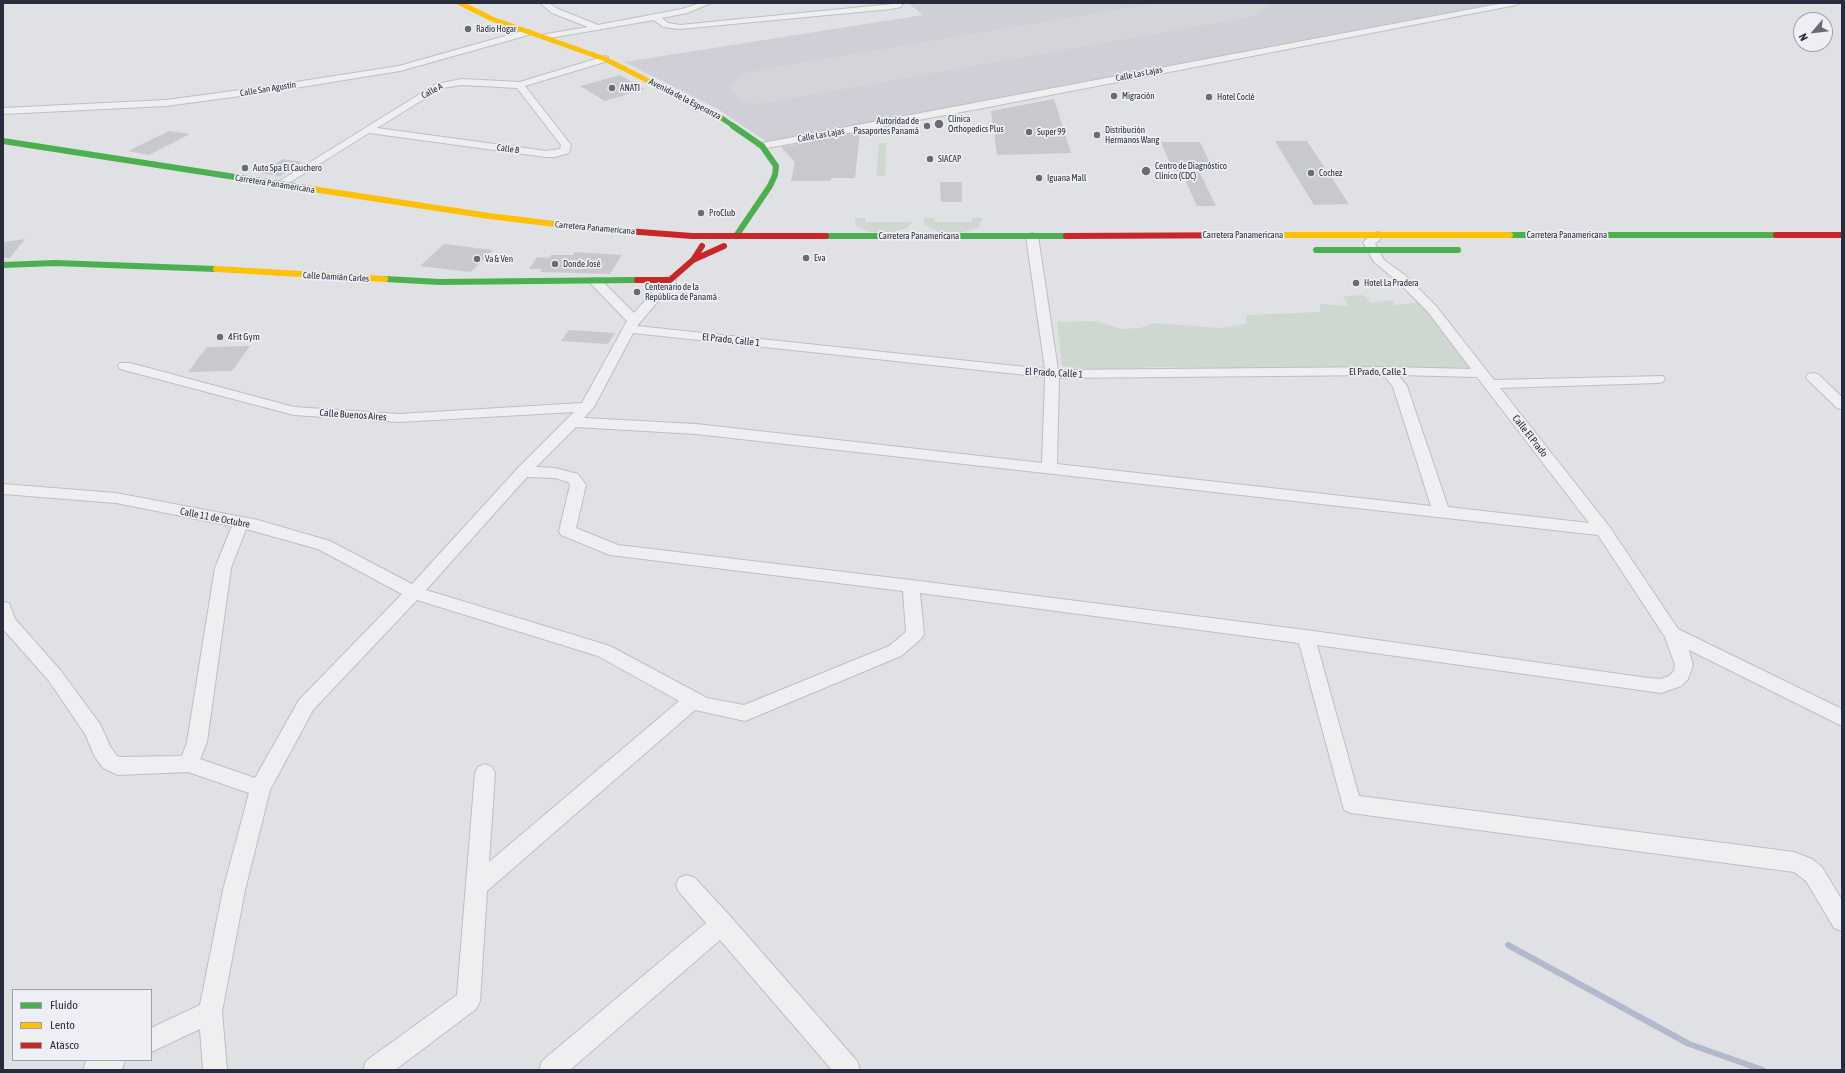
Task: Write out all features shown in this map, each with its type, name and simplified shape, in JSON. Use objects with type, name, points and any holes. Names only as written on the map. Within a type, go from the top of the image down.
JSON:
[{"type":"main road","name":"Avenida de la Esperanza","points":[[460,3],[492,19],[605,59],[720,117],[762,146],[776,166],[775,175],[770,186],[736,241]]},
{"type":"main road","name":"Carretera Panamericana","points":[[3,141],[27,146],[562,226],[692,236],[736,241]]},
{"type":"main road","points":[[3,144],[27,146]]},
{"type":"main road","points":[[383,209],[514,229]]},
{"type":"main road","name":"Carretera Panamericana","points":[[671,244],[724,246],[736,241],[764,236],[1033,244],[1338,235],[1842,235]]},
{"type":"main road","points":[[670,280],[692,260],[707,241],[732,241],[764,236]]},
{"type":"main road","points":[[857,245],[871,243],[1006,243],[1021,240],[1033,244]]},
{"type":"main road","points":[[692,260],[724,246]]},
{"type":"main road","points":[[1309,250],[1468,250]]},
{"type":"main road","name":"Calle Damián Carles","points":[[3,265],[55,263],[140,265],[440,282],[670,280]]},
{"type":"street","points":[[544,3],[555,10],[599,28]]},
{"type":"street","points":[[544,37],[656,17],[684,11],[707,3]]},
{"type":"street","points":[[656,17],[666,25],[680,27],[892,7],[898,5],[899,3]]},
{"type":"street","name":"Calle Las Lajas","points":[[762,146],[983,106],[1516,3]]},
{"type":"street","name":"Calle San Agustín","points":[[3,111],[166,102],[263,90],[400,68],[528,32]]},
{"type":"street","name":"Calle A","points":[[280,184],[436,87],[444,84],[462,82],[520,85],[605,59]]},
{"type":"street","name":"Calle B","points":[[368,130],[546,154],[555,154],[565,151],[567,149],[566,145],[520,85]]},
{"type":"street","points":[[1338,235],[1357,242],[1372,251]]},
{"type":"street","points":[[1372,251],[1369,242],[1378,235]]},
{"type":"street","points":[[1033,244],[1052,374],[1049,468]]},
{"type":"street","name":"Calle El Prado","points":[[1306,637],[1661,686],[1675,681],[1682,674],[1684,665],[1672,634],[1603,530],[1432,309],[1406,282],[1384,266],[1372,251]]},
{"type":"street","points":[[215,1070],[210,1012],[234,890],[260,788],[306,705],[414,593],[523,472],[587,407],[631,325],[670,280]]},
{"type":"street","points":[[595,281],[631,325]]},
{"type":"street","name":"El Prado, Calle 1","points":[[631,325],[1052,374],[1388,371],[1486,379],[1658,379]]},
{"type":"street","name":"Calle Buenos Aires","points":[[125,366],[201,388],[294,411],[399,418],[587,407]]},
{"type":"street","points":[[1388,371],[1400,386],[1441,511]]},
{"type":"street","points":[[1813,377],[1842,405]]},
{"type":"street","points":[[572,422],[696,429],[1603,530]]},
{"type":"street","points":[[523,472],[555,473],[573,478],[578,485],[567,531],[616,552],[911,586],[1306,637],[1351,804],[1794,862],[1805,866],[1814,874],[1842,920]]},
{"type":"street","name":"Calle 11 de Octubre","points":[[3,489],[116,498],[241,523],[324,545],[414,593],[604,651],[703,706],[745,713],[895,651],[915,634],[911,586]]},
{"type":"street","points":[[188,764],[197,742],[223,568],[241,523]]},
{"type":"street","points":[[3,608],[7,622],[55,676],[93,730],[102,751],[110,762],[118,766],[188,764],[260,788]]},
{"type":"street","points":[[1672,634],[1842,718]]},
{"type":"street","points":[[476,887],[693,700]]},
{"type":"street","points":[[375,1070],[468,1001],[485,773]]},
{"type":"street","points":[[688,885],[842,1068]]},
{"type":"street","points":[[551,1070],[722,924]]},
{"type":"street","points":[[152,1040],[210,1012]]},
{"type":"street","points":[[95,1070],[111,1061]]},
{"type":"shaded area","points":[[908,3],[1499,3],[767,142],[718,109],[624,62],[923,15]]},
{"type":"shaded area","points":[[879,143],[886,143],[885,176],[876,176]]},
{"type":"shaded area","points":[[855,218],[865,218],[865,222],[912,222],[908,228],[892,232],[868,232],[855,225]]},
{"type":"shaded area","points":[[924,218],[934,218],[935,222],[972,222],[972,218],[983,218],[978,228],[963,232],[939,232],[924,225]]},
{"type":"shaded area","points":[[1363,295],[1371,303],[1393,300],[1395,305],[1424,302],[1477,368],[1232,369],[1155,367],[1098,370],[1062,366],[1057,322],[1097,321],[1121,329],[1140,328],[1154,323],[1219,328],[1246,324],[1246,315],[1320,312],[1320,304],[1348,306],[1343,296]]},
{"type":"building","name":"ANATI","points":[[620,75],[645,89],[605,101],[580,86]]},
{"type":"building","name":"Super 99","points":[[1054,99],[1071,153],[997,155],[991,111]]},
{"type":"building","points":[[169,131],[190,134],[149,155],[128,151]]},
{"type":"building","points":[[860,132],[855,178],[831,178],[831,181],[791,181],[795,162],[781,147]]},
{"type":"building","name":"Cochez","points":[[1275,141],[1307,141],[1349,204],[1314,205]]},
{"type":"building","points":[[1161,142],[1200,142],[1214,171],[1199,171],[1216,206],[1197,206],[1181,171],[1173,171]]},
{"type":"building","points":[[283,159],[302,162],[280,176],[260,173]]},
{"type":"building","points":[[940,182],[962,182],[962,202],[941,202]]},
{"type":"building","points":[[25,239],[10,258],[3,258],[3,242]]},
{"type":"building","points":[[444,244],[493,250],[471,272],[420,266]]},
{"type":"building","points":[[575,252],[622,255],[610,274],[540,272],[542,269],[529,269],[537,257],[549,258],[551,255],[573,255]]},
{"type":"building","points":[[569,330],[615,333],[608,344],[561,341]]},
{"type":"building","points":[[250,346],[232,371],[188,372],[207,347]]},
{"type":"waterway","points":[[1508,945],[1689,1044],[1763,1070]]},
{"type":"runway","points":[[759,87],[1244,3]]},
{"type":"traffic: fast","points":[[720,117],[762,146],[776,166],[775,175],[770,186],[736,236]]},
{"type":"traffic: fast","points":[[3,141],[306,188]]},
{"type":"traffic: fast","points":[[1510,235],[1776,235]]},
{"type":"traffic: fast","points":[[826,236],[1066,236]]},
{"type":"traffic: fast","points":[[1316,250],[1458,250]]},
{"type":"traffic: fast","points":[[3,265],[55,263],[216,269]]},
{"type":"traffic: fast","points":[[385,279],[440,282],[637,280]]},
{"type":"traffic: slow","points":[[460,3],[492,19],[605,59],[720,117]]},
{"type":"traffic: slow","points":[[306,188],[489,216],[588,228]]},
{"type":"traffic: slow","points":[[1275,235],[1510,235]]},
{"type":"traffic: slow","points":[[216,269],[385,279]]},
{"type":"traffic: jam","points":[[588,228],[692,236],[826,236]]},
{"type":"traffic: jam","points":[[1066,236],[1275,235]]},
{"type":"traffic: jam","points":[[1776,235],[1842,235]]},
{"type":"traffic: jam","points":[[637,280],[670,280],[693,260],[702,246]]},
{"type":"traffic: jam","points":[[693,260],[724,246]]},
{"type":"place","name":"Radio Hogar","points":[[468,29]]},
{"type":"place","name":"ANATI","points":[[612,88]]},
{"type":"place","name":"Migración","points":[[1114,96]]},
{"type":"place","name":"Hotel Coclé","points":[[1209,97]]},
{"type":"place","name":"Clínica Orthopedics Plus","points":[[939,124]]},
{"type":"place","name":"Autoridad de Pasaportes Panamá","points":[[927,126]]},
{"type":"place","name":"Super 99","points":[[1029,132]]},
{"type":"place","name":"Distribución Hermanos Wang","points":[[1097,135]]},
{"type":"place","name":"SIACAP","points":[[930,159]]},
{"type":"place","name":"Auto Spa El Cauchero","points":[[245,168]]},
{"type":"place","name":"Centro de Diagnóstico Clínico (CDC)","points":[[1146,171]]},
{"type":"place","name":"Cochez","points":[[1311,173]]},
{"type":"place","name":"Iguana Mall","points":[[1039,178]]},
{"type":"place","name":"ProClub","points":[[701,213]]},
{"type":"place","name":"Eva","points":[[806,258]]},
{"type":"place","name":"Va & Ven","points":[[477,259]]},
{"type":"place","name":"Donde José","points":[[555,264]]},
{"type":"place","name":"Hotel La Pradera","points":[[1356,283]]},
{"type":"place","name":"Centenario de la República de Panamá","points":[[637,292]]},
{"type":"place","name":"4Fit Gym","points":[[220,337]]}]
